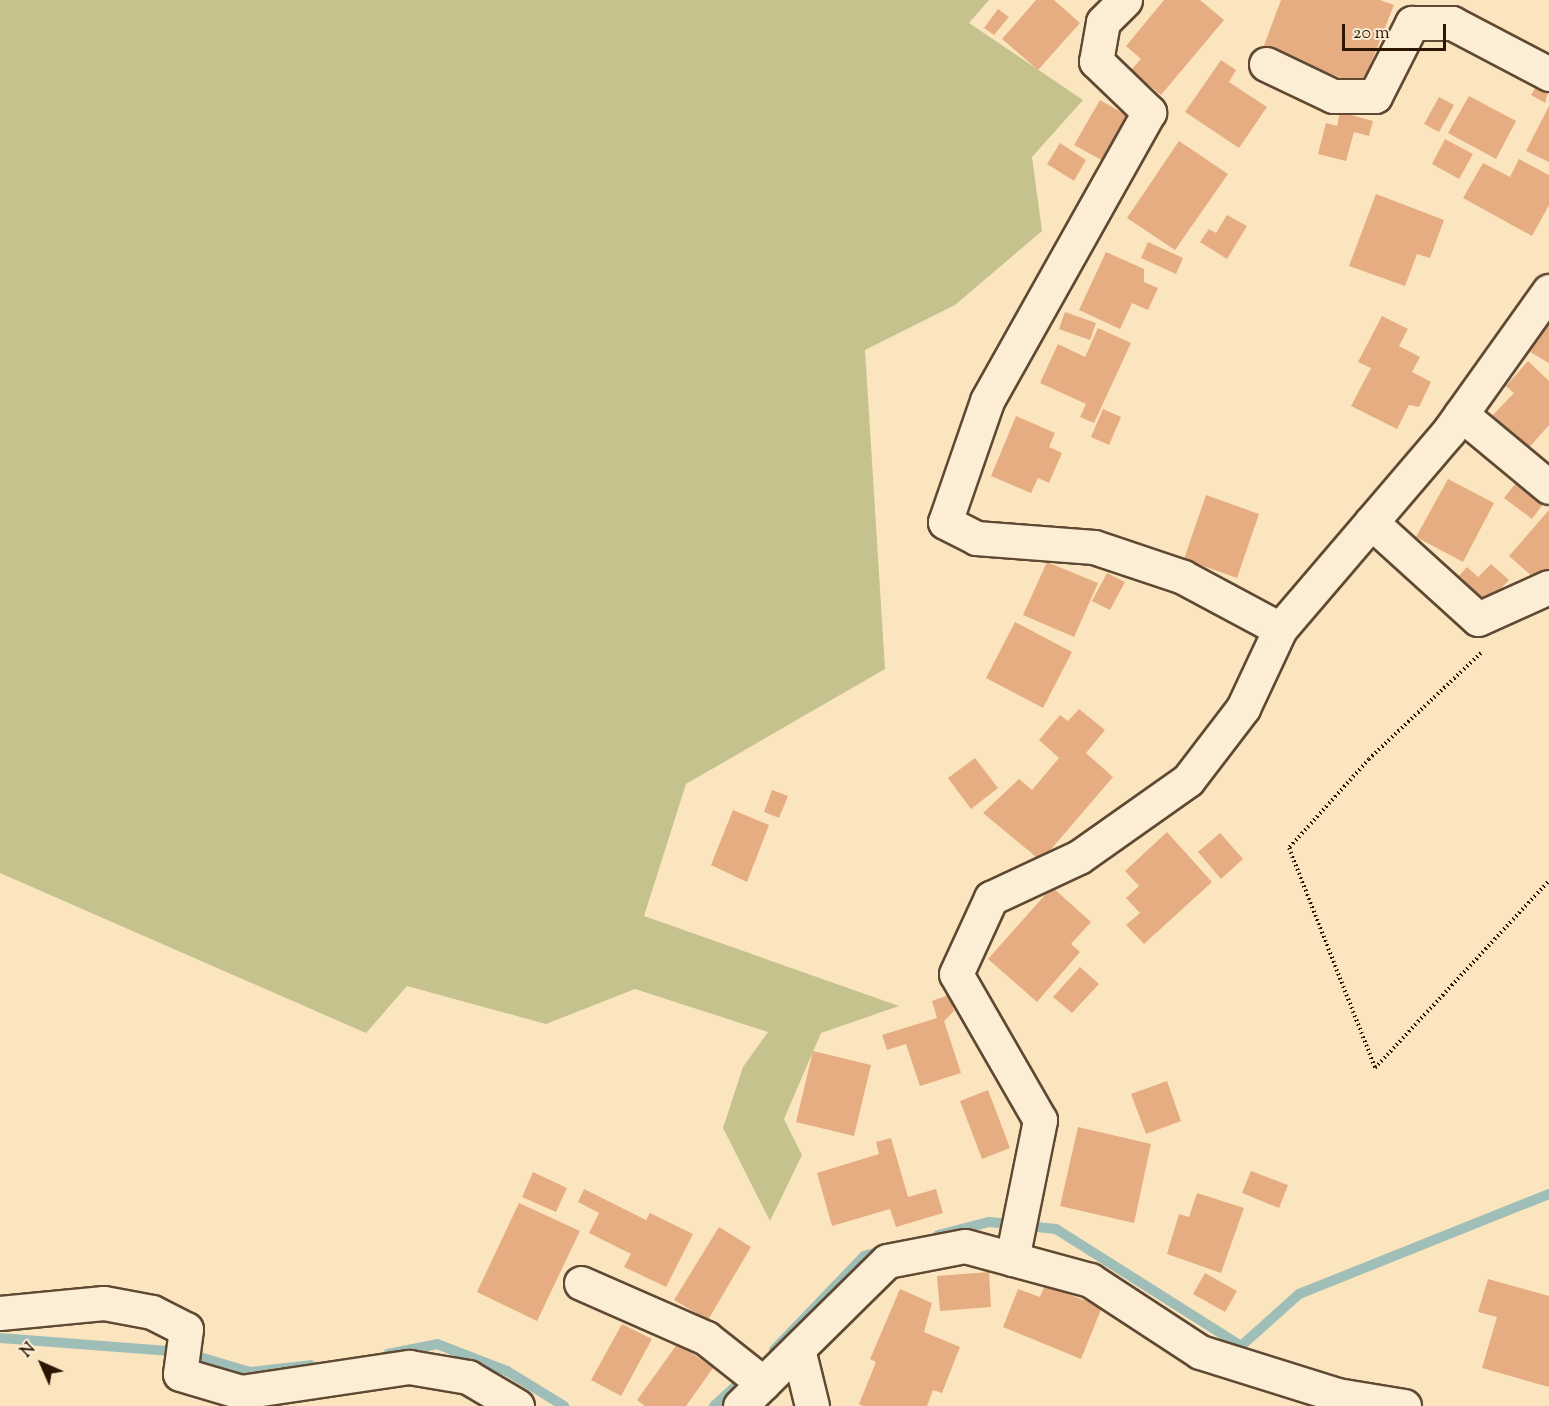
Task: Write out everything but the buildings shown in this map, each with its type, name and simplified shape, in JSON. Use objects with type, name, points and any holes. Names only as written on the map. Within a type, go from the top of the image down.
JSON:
[{"type":"street","points":[[1125,0],[1103,22],[1096,61],[1149,112],[987,401],[945,522],[976,538],[1094,547],[1183,577],[1280,629]]},
{"type":"street","points":[[1266,64],[1333,96],[1375,96],[1412,23],[1452,23],[1549,74]]},
{"type":"street","points":[[1013,1254],[1040,1120],[956,974],[991,898],[1079,857],[1188,780],[1244,708],[1280,629],[1461,414],[1549,291]]},
{"type":"street","points":[[1461,414],[1549,487]]},
{"type":"street","points":[[1371,522],[1478,619],[1549,587]]},
{"type":"street","points":[[740,1406],[887,1261],[965,1246],[1013,1254],[1090,1280],[1200,1352],[1337,1395],[1404,1406]]},
{"type":"street","points":[[581,1283],[706,1338],[762,1382]]},
{"type":"street","points":[[0,1313],[104,1303],[152,1312],[186,1329],[180,1374],[241,1392],[410,1367],[468,1377],[517,1406]]},
{"type":"street","points":[[798,1349],[812,1406]]},
{"type":"path","points":[[1478,619],[1492,643],[1369,759],[1288,848],[1375,1068],[1549,881]]},
{"type":"shaded area","points":[[0,0],[989,0],[969,23],[1083,100],[1032,157],[1042,231],[955,305],[865,350],[885,669],[686,784],[644,916],[899,1006],[821,1033],[784,1119],[802,1155],[770,1221],[723,1128],[743,1067],[768,1032],[635,989],[546,1024],[407,986],[366,1033],[0,873]]},
{"type":"waterway","points":[[938,1235],[989,1222],[1056,1229],[1241,1346],[1299,1294],[1549,1194]]},
{"type":"waterway","points":[[774,1350],[864,1256],[882,1251]]},
{"type":"waterway","points":[[0,1338],[183,1352],[250,1372],[311,1365]]},
{"type":"waterway","points":[[388,1354],[437,1344],[507,1371],[564,1406]]},
{"type":"waterway","points":[[714,1406],[747,1376]]}]
